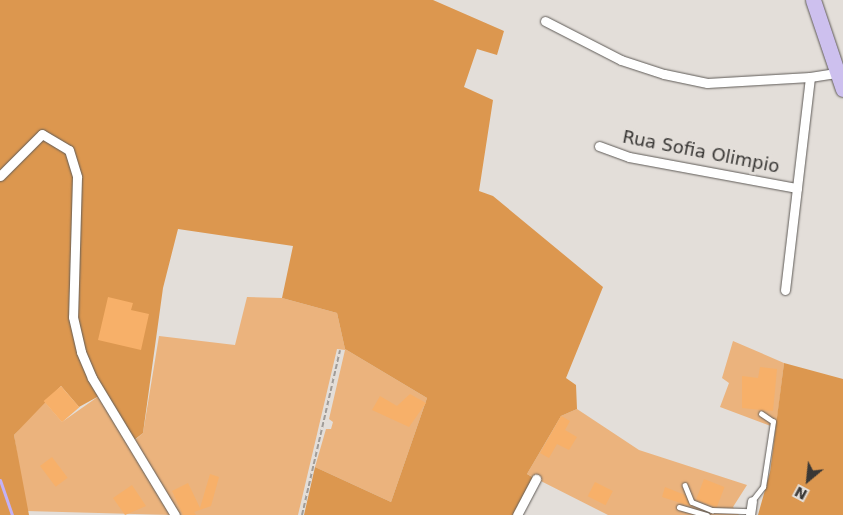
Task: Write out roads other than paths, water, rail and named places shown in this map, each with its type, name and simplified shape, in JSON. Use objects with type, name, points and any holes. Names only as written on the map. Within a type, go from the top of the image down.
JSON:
[{"type":"main road","points":[[813,0],[836,73],[843,89]]},
{"type":"street","points":[[545,21],[621,60],[664,74],[707,83],[810,78],[836,73]]},
{"type":"street","points":[[785,290],[810,78]]},
{"type":"street","points":[[0,176],[42,134],[69,150],[77,177],[73,317],[81,352],[92,378],[176,515]]},
{"type":"street","name":"Rua Sofia Olimpio","points":[[599,146],[629,157],[797,188]]},
{"type":"street","points":[[517,515],[536,479]]},
{"type":"street","points":[[751,513],[752,500]]},
{"type":"lane","points":[[752,500],[763,487],[773,422],[761,414]]},
{"type":"lane","points":[[685,486],[692,502],[712,510],[751,513]]},
{"type":"lane","points":[[679,507],[707,515]]},
{"type":"waterway","points":[[0,480],[12,515]]}]
